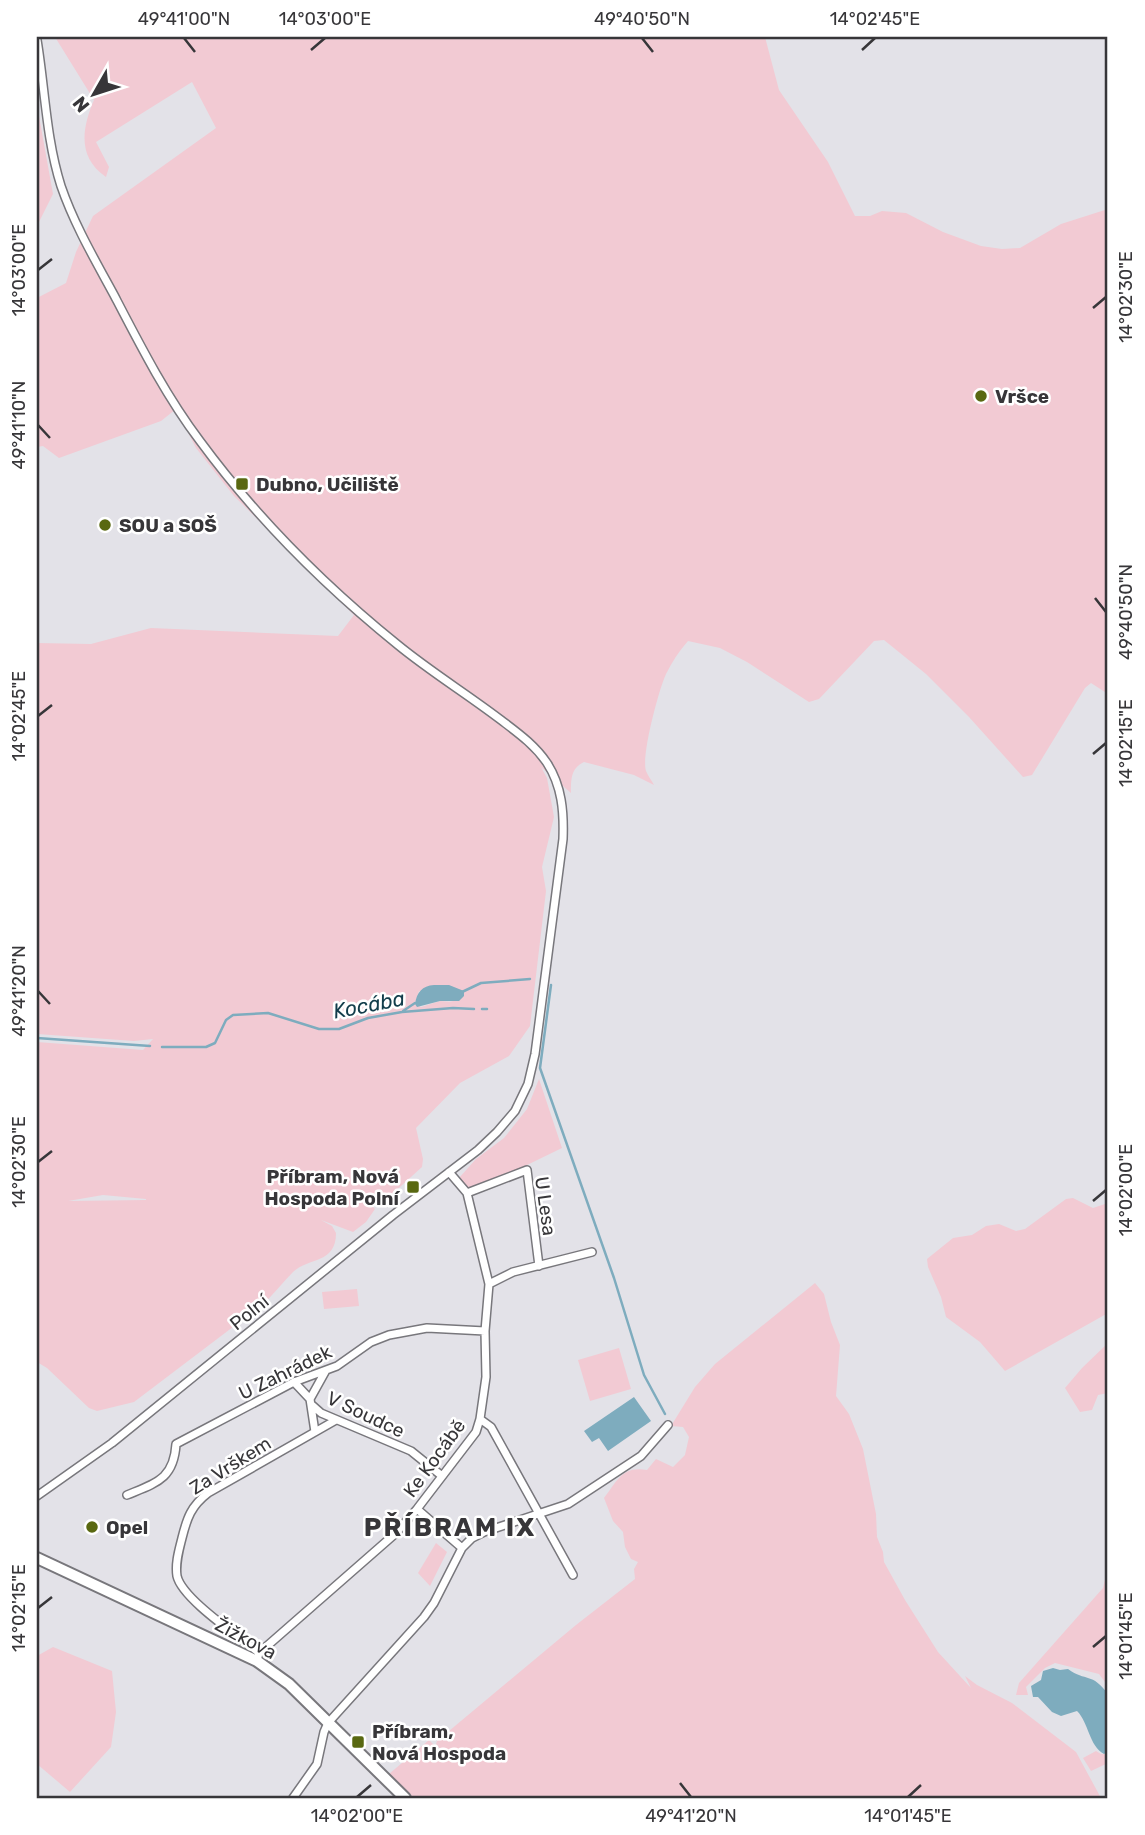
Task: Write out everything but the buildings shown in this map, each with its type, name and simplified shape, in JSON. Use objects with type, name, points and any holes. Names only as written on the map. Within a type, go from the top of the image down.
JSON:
[{"type":"street","name":"Polní","points":[[37,40],[55,160],[78,228],[152,366],[199,440],[240,491],[303,559],[360,613],[400,647],[524,738],[548,764],[562,799],[563,839],[535,1054],[528,1084],[515,1111],[478,1150],[112,1443],[37,1496]]},
{"type":"street","name":"U Lesa","points":[[467,1194],[527,1170],[539,1266]]},
{"type":"street","name":"Ke Kocábě","points":[[258,1657],[396,1533],[476,1432],[486,1377],[485,1331],[489,1284],[467,1194],[449,1172]]},
{"type":"street","name":"U Lesa","points":[[489,1284],[513,1272],[593,1252]]},
{"type":"street","name":"U Zahrádek","points":[[127,1495],[154,1484],[167,1474],[175,1455],[176,1444],[294,1382],[327,1371],[371,1342],[416,1328],[450,1327],[485,1331]]},
{"type":"street","name":"V Soudce","points":[[315,1432],[311,1402],[315,1388],[327,1371]]},
{"type":"street","name":"V Soudce","points":[[294,1382],[321,1413],[411,1451],[442,1476]]},
{"type":"street","points":[[480,1419],[491,1427],[573,1575]]},
{"type":"street","name":"Za Vrškem","points":[[258,1657],[195,1601],[179,1581],[177,1561],[186,1521],[191,1509],[208,1493],[336,1420]]},
{"type":"street","points":[[293,1798],[317,1764],[328,1723],[424,1617],[462,1548],[472,1538],[568,1503],[641,1456],[668,1425]]},
{"type":"street","points":[[417,1509],[462,1548]]},
{"type":"street","name":"Žižkova","points":[[38,1559],[258,1657],[405,1798]]},
{"type":"shaded area","points":[[55,37],[765,37],[779,90],[828,162],[855,216],[870,216],[882,211],[906,213],[943,232],[981,246],[1002,249],[1020,248],[1061,224],[1108,209],[1108,694],[1091,683],[1085,688],[1032,775],[1023,777],[926,674],[884,640],[874,641],[819,699],[809,702],[720,648],[688,641],[666,674],[652,722],[645,763],[646,771],[654,785],[634,775],[584,762],[574,771],[571,793],[541,767],[547,778],[554,817],[542,867],[546,891],[530,1026],[509,1056],[460,1083],[416,1128],[423,1159],[422,1167],[390,1196],[368,1202],[375,1209],[366,1222],[353,1232],[321,1220],[332,1226],[336,1233],[335,1243],[327,1255],[299,1267],[262,1305],[134,1402],[97,1411],[89,1408],[47,1368],[37,1362],[37,1042],[143,1050],[153,1039],[134,1041],[37,1034],[37,643],[91,644],[151,628],[338,636],[354,615],[234,496],[196,448],[176,409],[161,421],[59,458],[43,446],[37,447],[37,298],[66,283],[76,252],[93,216],[216,128],[192,82],[96,142],[109,167],[106,177],[90,160],[86,151],[85,131],[94,100]],"holes":[[[419,991],[453,1002],[440,1001],[421,1007],[415,1004]],[[103,1195],[146,1199],[146,1200],[68,1201]]]},
{"type":"shaded area","points":[[37,105],[53,194],[37,226]]},
{"type":"shaded area","points":[[539,1079],[562,1148],[500,1178],[469,1189],[459,1178],[476,1159],[504,1138],[527,1109]]},
{"type":"shaded area","points":[[1073,1198],[1093,1208],[1108,1203],[1108,1313],[1005,1371],[980,1342],[946,1317],[927,1259],[953,1238],[972,1235],[986,1226],[999,1224],[1016,1231],[1025,1229],[1066,1199]]},
{"type":"shaded area","points":[[815,1283],[824,1294],[840,1345],[836,1396],[849,1414],[863,1449],[876,1514],[877,1537],[884,1562],[905,1600],[938,1652],[971,1688],[965,1676],[1012,1703],[1076,1752],[1101,1798],[414,1798],[389,1774],[429,1740],[451,1762],[436,1744],[437,1741],[635,1579],[634,1569],[638,1562],[631,1559],[625,1547],[623,1532],[613,1521],[604,1498],[626,1472],[647,1470],[656,1459],[673,1467],[685,1455],[689,1437],[683,1427],[671,1426],[695,1387],[715,1364]]},
{"type":"shaded area","points":[[357,1289],[359,1306],[324,1309],[322,1292]]},
{"type":"shaded area","points":[[1108,1343],[1108,1393],[1098,1395],[1092,1410],[1080,1412],[1065,1388]]},
{"type":"shaded area","points":[[619,1348],[631,1389],[590,1401],[578,1360]]},
{"type":"shaded area","points":[[436,1543],[447,1552],[430,1586],[418,1573]]},
{"type":"shaded area","points":[[1108,1567],[1108,1686],[1099,1674],[1055,1663],[1045,1668],[1026,1687],[1028,1695],[1016,1695],[1019,1683],[1103,1588]]},
{"type":"shaded area","points":[[53,1647],[112,1671],[116,1712],[111,1747],[70,1792],[37,1764],[37,1656]]},
{"type":"shaded area","points":[[1096,1751],[1108,1754],[1108,1763],[1091,1771],[1083,1758]]},
{"type":"water","points":[[449,985],[464,991],[464,996],[459,1001],[440,1001],[417,1007],[415,1004],[419,993],[423,988]]},
{"type":"water","points":[[634,1397],[651,1421],[608,1451],[599,1438],[592,1442],[584,1431]]},
{"type":"water","points":[[1053,1668],[1068,1669],[1093,1680],[1108,1694],[1108,1752],[1104,1754],[1095,1746],[1077,1711],[1061,1716],[1052,1712],[1038,1697],[1033,1697],[1031,1686],[1041,1680],[1043,1671]]},
{"type":"waterway","points":[[462,992],[481,983],[530,979]]},
{"type":"waterway","points":[[551,985],[540,1068],[614,1278],[644,1375],[665,1414]]},
{"type":"waterway","points":[[403,1011],[415,1003]]},
{"type":"waterway","name":"Kocába","points":[[162,1047],[206,1047],[215,1043],[226,1020],[233,1015],[268,1013],[319,1029],[339,1029],[368,1018],[402,1012],[474,1009]]},
{"type":"waterway","name":"Kocába","points":[[482,1009],[487,1009]]},
{"type":"waterway","name":"Kocába","points":[[37,1038],[150,1046]]},
{"type":"place","name":"Vršce","points":[[981,396]]},
{"type":"place","name":"Dubno, Učiliště","points":[[242,484]]},
{"type":"place","name":"SOU a SOŠ","points":[[105,525]]},
{"type":"place","name":"Příbram, Nová Hospoda Polní","points":[[413,1187]]},
{"type":"place","name":"Opel","points":[[92,1527]]},
{"type":"place","name":"Příbram, Nová Hospoda","points":[[358,1742]]},
{"type":"district","name":"PŘÍBRAM IX","points":[[450,1527]]}]
